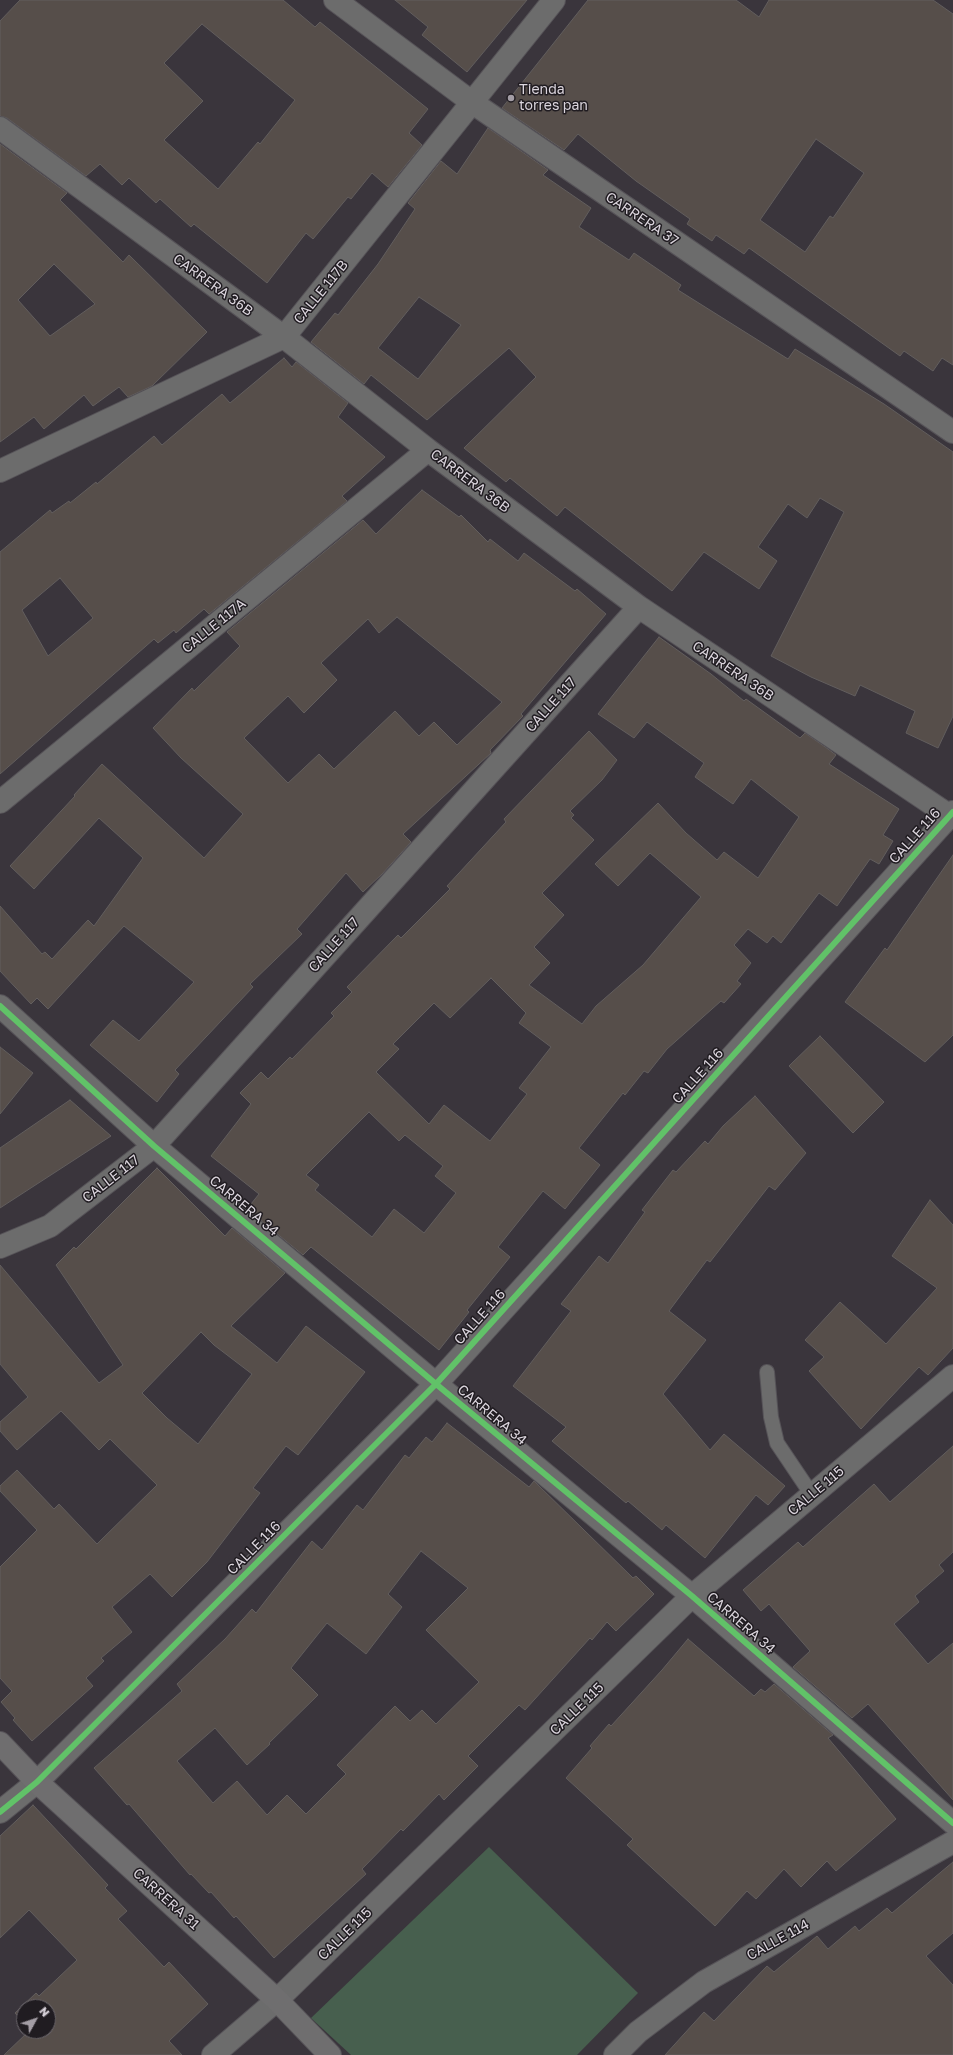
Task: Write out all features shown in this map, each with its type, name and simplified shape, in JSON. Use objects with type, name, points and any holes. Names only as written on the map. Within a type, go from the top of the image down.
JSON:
[{"type":"street","name":"CARRERA 37","points":[[335,0],[473,103],[953,432]]},
{"type":"street","name":"CALLE 117B","points":[[0,471],[284,337],[554,0]]},
{"type":"street","name":"CARRERA 36B","points":[[0,128],[284,337],[428,450],[639,608],[952,815]]},
{"type":"street","name":"CALLE 117A","points":[[0,802],[428,450]]},
{"type":"street","name":"CALLE 117","points":[[0,1247],[50,1226],[154,1146],[639,608]]},
{"type":"street","name":"CALLE 116","points":[[0,1812],[37,1782],[436,1384],[952,815]]},
{"type":"street","name":"CARRERA 34","points":[[0,1006],[154,1146],[436,1384],[692,1596],[953,1823]]},
{"type":"street","name":"CALLE 115","points":[[213,2055],[277,2000],[692,1596],[953,1376]]},
{"type":"street","name":"CARRERA 31","points":[[0,1743],[37,1782],[277,2000],[330,2055]]},
{"type":"street","name":"CALLE 114","points":[[615,2055],[638,2032],[704,1982],[953,1842]]},
{"type":"lane","points":[[768,1372],[771,1417],[777,1442],[812,1495]]},
{"type":"green space","points":[[489,1847],[638,1993],[577,2055],[351,2055],[311,2018]]},
{"type":"building","points":[[20,0],[283,0],[315,27],[320,22],[428,109],[409,133],[422,145],[388,187],[372,173],[351,199],[348,197],[313,239],[306,233],[267,283],[194,224],[191,227],[160,199],[156,203],[129,178],[122,185],[100,164],[86,176],[7,118],[0,116],[0,21]],"holes":[[[202,24],[295,100],[260,144],[258,142],[218,189],[164,140],[203,101],[164,63]]]},
{"type":"building","points":[[395,0],[527,0],[467,72],[422,35],[428,27]]},
{"type":"building","points":[[588,0],[736,0],[759,17],[769,0],[933,0],[953,14],[953,365],[942,358],[933,371],[904,351],[900,356],[749,248],[744,254],[716,235],[712,241],[687,224],[690,219],[636,181],[578,134],[564,150],[502,108]],"holes":[[[816,139],[864,173],[833,218],[830,216],[805,252],[760,220]]]},
{"type":"building","points":[[488,128],[548,170],[543,175],[591,208],[579,227],[629,260],[634,253],[681,285],[678,290],[788,359],[795,349],[884,404],[953,452],[953,716],[938,748],[906,733],[915,711],[860,685],[855,696],[811,677],[771,656],[844,512],[820,498],[807,518],[788,504],[758,547],[777,561],[759,589],[704,552],[672,591],[565,507],[557,516],[510,478],[506,482],[464,448],[536,377],[509,348],[427,420],[371,375],[364,384],[311,342],[335,313],[338,315],[378,264],[415,209],[408,203],[441,161],[457,174]],"holes":[[[419,297],[461,325],[418,379],[378,348]]]},
{"type":"building","points":[[0,144],[67,193],[60,200],[123,262],[129,255],[207,332],[152,386],[128,397],[119,387],[93,406],[84,395],[44,429],[34,417],[0,442]],"holes":[[[54,264],[95,304],[50,336],[18,300]]]},
{"type":"building","points":[[284,358],[292,367],[296,362],[348,403],[338,417],[385,457],[342,496],[347,501],[209,614],[204,609],[176,633],[174,630],[158,643],[154,639],[0,774],[0,552],[50,510],[52,513],[69,501],[70,503],[96,482],[97,484],[154,436],[162,445],[222,394],[230,403]],"holes":[[[60,578],[93,618],[48,656],[22,610]]]},
{"type":"building","points":[[422,490],[459,517],[461,515],[488,542],[490,539],[518,561],[524,553],[575,591],[577,589],[606,614],[521,714],[523,716],[490,750],[491,753],[403,834],[411,842],[382,874],[363,892],[346,873],[297,929],[302,934],[250,984],[253,987],[175,1070],[179,1074],[157,1102],[90,1045],[113,1020],[139,1041],[194,982],[124,926],[48,1009],[37,998],[31,1004],[0,971],[0,906],[42,954],[45,952],[52,959],[88,920],[94,926],[143,858],[99,818],[34,889],[10,866],[75,796],[74,795],[102,764],[204,858],[243,814],[181,758],[153,728],[192,688],[194,691],[240,646],[227,632],[363,520],[376,534]],"holes":[[[397,617],[502,702],[457,745],[434,722],[419,736],[395,711],[334,769],[319,754],[288,783],[244,738],[288,696],[304,713],[337,680],[321,663],[368,619],[379,633]]]},
{"type":"building","points":[[659,637],[711,674],[744,701],[746,699],[800,738],[805,733],[828,749],[836,755],[829,764],[899,809],[883,835],[893,841],[879,864],[870,859],[837,906],[819,893],[781,943],[773,936],[767,943],[748,929],[734,945],[751,963],[737,981],[741,984],[724,1003],[721,1001],[667,1049],[648,1073],[644,1071],[625,1095],[623,1093],[579,1148],[600,1165],[565,1209],[543,1191],[498,1247],[510,1257],[467,1310],[469,1312],[439,1350],[311,1247],[303,1255],[247,1209],[259,1194],[211,1156],[251,1104],[240,1093],[261,1072],[268,1079],[290,1057],[292,1059],[334,1016],[331,1013],[352,992],[347,987],[398,935],[401,938],[450,889],[447,886],[506,822],[504,819],[589,731],[617,760],[602,780],[570,811],[574,815],[571,818],[594,840],[542,893],[564,915],[534,947],[550,963],[529,985],[582,1024],[596,1006],[643,965],[701,897],[650,853],[618,886],[595,864],[658,803],[686,833],[717,860],[724,852],[758,878],[799,817],[751,779],[733,804],[695,777],[704,763],[647,722],[634,738],[598,714]],"holes":[[[491,978],[526,1013],[519,1023],[551,1047],[519,1088],[527,1094],[490,1141],[444,1105],[429,1124],[376,1072],[399,1049],[393,1044],[434,1003],[450,1018]],[[369,1112],[399,1141],[405,1135],[443,1166],[435,1176],[456,1193],[424,1233],[394,1209],[372,1237],[315,1190],[319,1185],[306,1175]]]},
{"type":"building","points":[[953,855],[953,1035],[925,1062],[845,1002],[885,948],[887,950]]},
{"type":"building","points":[[820,1036],[884,1102],[853,1133],[789,1066]]},
{"type":"building","points":[[0,1047],[33,1073],[0,1114]]},
{"type":"building","points":[[755,1096],[806,1153],[775,1190],[769,1186],[710,1262],[707,1260],[669,1311],[706,1340],[663,1394],[710,1450],[724,1434],[785,1486],[768,1505],[756,1495],[705,1558],[666,1525],[662,1530],[628,1501],[626,1503],[552,1441],[566,1427],[513,1386],[571,1311],[561,1304],[599,1256],[608,1263],[645,1212],[642,1210],[673,1170],[676,1172],[705,1141],[708,1144],[723,1126]]},
{"type":"building","points":[[70,1100],[111,1136],[0,1208],[0,1148]]},
{"type":"building","points":[[157,1168],[225,1236],[232,1228],[285,1273],[231,1326],[277,1363],[306,1326],[365,1372],[298,1455],[286,1446],[253,1488],[260,1493],[207,1562],[172,1597],[150,1574],[112,1607],[132,1632],[101,1658],[104,1661],[86,1678],[93,1686],[32,1741],[13,1720],[15,1718],[1,1702],[12,1691],[0,1678],[0,1567],[37,1530],[0,1491],[0,1486],[17,1470],[54,1509],[59,1504],[97,1544],[157,1485],[110,1439],[99,1450],[61,1411],[17,1450],[0,1431],[0,1422],[28,1397],[0,1364],[0,1265],[99,1383],[123,1365],[56,1265],[74,1247],[76,1249]],"holes":[[[201,1332],[214,1345],[252,1374],[198,1444],[167,1418],[142,1393]]]},
{"type":"building","points":[[930,1200],[953,1225],[953,1348],[928,1375],[919,1367],[861,1429],[809,1371],[824,1357],[805,1340],[840,1302],[886,1344],[937,1288],[892,1256]]},
{"type":"building","points":[[447,1423],[529,1487],[534,1481],[633,1578],[636,1576],[654,1594],[616,1631],[607,1622],[592,1640],[590,1638],[525,1710],[519,1705],[468,1756],[478,1766],[444,1800],[439,1794],[403,1831],[401,1829],[362,1869],[366,1874],[274,1958],[236,1916],[234,1918],[211,1892],[209,1893],[191,1874],[190,1875],[129,1804],[127,1805],[94,1768],[182,1691],[177,1684],[225,1639],[252,1609],[256,1613],[312,1541],[322,1550],[357,1505],[363,1510],[405,1455],[409,1458],[426,1437],[432,1442]],"holes":[[[421,1551],[468,1588],[426,1630],[479,1682],[436,1724],[422,1710],[410,1721],[395,1706],[337,1765],[346,1774],[306,1814],[287,1795],[267,1815],[237,1781],[213,1803],[177,1761],[215,1728],[247,1765],[318,1695],[291,1668],[327,1623],[366,1654],[402,1607],[388,1594]]]},
{"type":"building","points":[[953,1446],[953,1552],[939,1565],[944,1571],[915,1596],[919,1602],[894,1624],[928,1664],[953,1643],[953,1800],[868,1704],[852,1718],[793,1667],[810,1651],[769,1604],[761,1611],[743,1590],[798,1542],[803,1547],[874,1484],[890,1502]]},
{"type":"building","points":[[688,1639],[754,1696],[761,1689],[765,1692],[774,1684],[833,1735],[828,1738],[896,1819],[836,1871],[827,1861],[801,1887],[784,1869],[756,1899],[747,1891],[715,1926],[627,1845],[633,1839],[566,1778],[592,1748],[590,1746],[609,1724],[611,1726]]},
{"type":"building","points":[[33,1805],[108,1885],[105,1888],[127,1911],[118,1919],[164,1967],[169,1962],[208,2004],[169,2041],[182,2055],[4,2055],[21,2039],[56,2039],[56,1999],[30,1999],[36,1993],[39,1996],[77,1960],[29,1910],[0,1938],[0,1836]]},
{"type":"building","points":[[953,1862],[953,1933],[926,1956],[953,1985],[953,2055],[665,2055],[704,2012],[714,2021],[767,1966],[774,1972],[817,1936],[828,1949],[855,1926],[859,1931],[887,1908],[892,1913]]},
{"type":"cycle path","points":[[0,1812],[37,1782],[436,1384],[953,812]]},
{"type":"cycle path","points":[[0,1006],[154,1146],[436,1384],[692,1596],[953,1823]]},
{"type":"place","name":"Tienda torres pan","points":[[511,98]]}]
